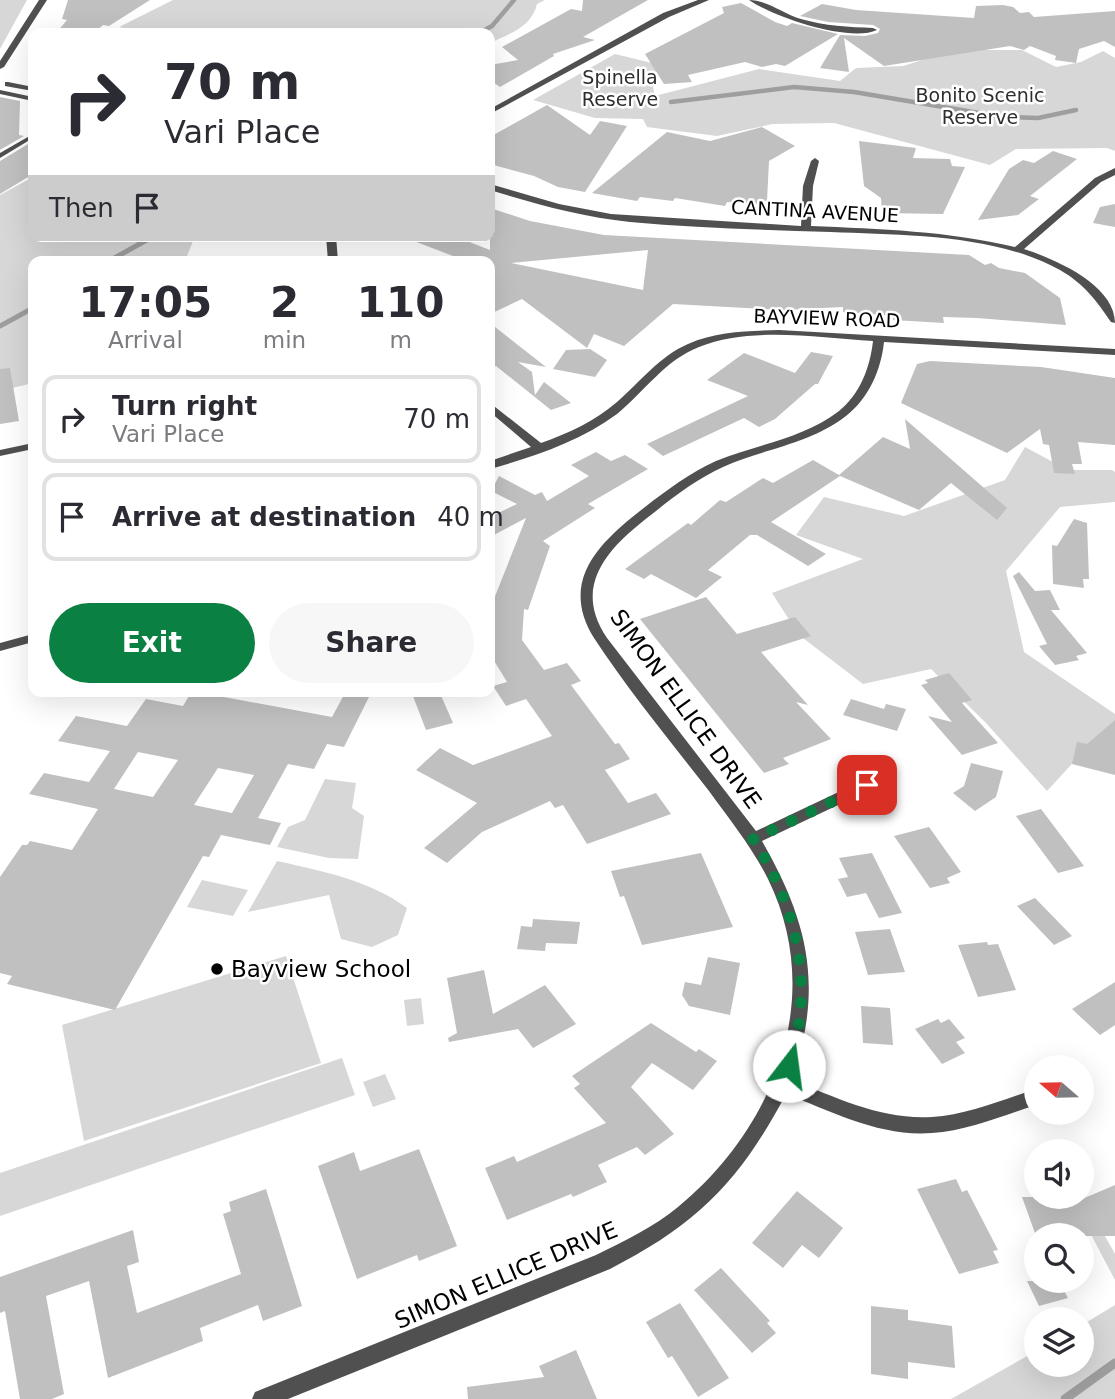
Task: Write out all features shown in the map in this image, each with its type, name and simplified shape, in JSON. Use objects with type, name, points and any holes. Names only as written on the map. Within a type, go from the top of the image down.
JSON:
[{"type":"street","points":[[0,67],[43,0]]},
{"type":"street","points":[[495,109],[672,12],[705,0]]},
{"type":"street","points":[[753,0],[788,19],[805,24],[835,29],[873,30]]},
{"type":"street","points":[[0,82],[28,88]]},
{"type":"street","points":[[0,92],[28,98]]},
{"type":"street","points":[[806,229],[808,186],[815,161]]},
{"type":"street","points":[[1018,250],[1098,180],[1115,171]]},
{"type":"street","name":"CANTINA AVENUE","points":[[495,188],[563,208],[616,217],[951,237],[1018,250],[1078,279],[1100,297],[1115,320]]},
{"type":"street","name":"BAYVIEW ROAD","points":[[495,463],[540,447],[605,417],[680,352],[697,344],[746,334],[1115,352]]},
{"type":"street","name":"SIMON ELLICE DRIVE","points":[[262,1399],[603,1262],[642,1243],[679,1218],[716,1184],[765,1119],[783,1085],[795,1048],[801,1013],[803,980],[790,911],[778,883],[753,839],[600,637],[587,612],[588,584],[601,554],[612,542],[695,477],[719,464],[814,430],[840,416],[860,395],[871,376],[879,339]]},
{"type":"street","points":[[495,410],[540,447]]},
{"type":"street","points":[[0,453],[28,447]]},
{"type":"street","points":[[0,647],[28,639]]},
{"type":"street","points":[[753,839],[888,775]]},
{"type":"street","points":[[783,1085],[872,1117],[912,1126],[952,1122],[1024,1101]]},
{"type":"lane","points":[[0,156],[28,139]]},
{"type":"green space","points":[[0,0],[27,0],[0,49]]},
{"type":"green space","points":[[173,0],[545,0],[537,4],[525,24],[495,41],[495,28],[119,27]]},
{"type":"green space","name":"Bonito Scenic Reserve","points":[[954,50],[1022,50],[1056,67],[1081,62],[1103,51],[1115,58],[1115,151],[1107,148],[1016,149],[990,165],[834,123],[773,124],[717,136],[647,127],[643,119],[595,118],[533,100],[615,54],[664,66],[651,77],[655,96],[759,69],[840,81],[856,68],[903,66]]},
{"type":"green space","points":[[28,180],[28,242],[193,242],[187,256],[28,256],[28,384],[0,391],[0,195]]},
{"type":"green space","points":[[1025,447],[1068,470],[1115,472],[1115,502],[1060,507],[1006,571],[1024,652],[1115,714],[1115,724],[1093,741],[1047,791],[986,723],[931,669],[863,684],[799,635],[772,593],[863,559],[796,535],[824,497],[904,516],[1005,480]]},
{"type":"green space","points":[[325,779],[356,783],[352,808],[364,816],[358,859],[329,858],[277,847],[288,827],[305,820]]},
{"type":"green space","points":[[277,861],[361,883],[392,898],[407,908],[398,935],[372,947],[341,939],[329,895],[248,912]]},
{"type":"green space","points":[[202,880],[248,890],[233,916],[187,907]]},
{"type":"green space","points":[[286,956],[321,1063],[84,1141],[62,1025]]},
{"type":"green space","points":[[421,998],[424,1024],[407,1026],[404,1000]]},
{"type":"green space","points":[[342,1058],[355,1095],[0,1216],[0,1173]]},
{"type":"green space","points":[[385,1074],[396,1099],[373,1107],[363,1082]]},
{"type":"green space","points":[[1077,1209],[1090,1209],[1115,1254],[1115,1280],[1094,1240],[1094,1223],[1085,1223]]},
{"type":"green space","points":[[1115,1305],[1115,1399],[951,1399],[1024,1358],[1024,1377],[1094,1377],[1094,1318]]},
{"type":"building","points":[[68,0],[150,0],[109,26],[60,28],[67,20],[62,19]]},
{"type":"building","points":[[583,0],[648,0],[583,37],[595,40],[553,54],[554,56],[500,87],[495,84],[495,64],[518,60],[502,47],[571,9],[582,11]]},
{"type":"building","points":[[741,3],[787,26],[792,23],[838,34],[785,66],[776,64],[762,67],[745,62],[688,75],[692,82],[664,84],[645,54],[724,13],[722,7]]},
{"type":"building","points":[[822,4],[856,10],[974,18],[976,6],[1003,5],[1013,7],[1020,13],[1029,12],[1034,17],[1115,11],[1115,47],[1104,41],[1079,49],[1076,63],[1055,60],[1056,56],[1030,46],[1024,50],[1010,46],[884,66],[844,38],[849,72],[820,68],[840,35],[865,36],[878,33],[880,29],[873,25],[828,22],[800,16]]},
{"type":"building","points":[[0,97],[20,101],[19,135],[24,136],[0,150]]},
{"type":"building","points":[[547,105],[590,135],[600,121],[627,126],[585,192],[558,187],[534,176],[495,165],[495,134]]},
{"type":"building","points":[[762,127],[795,146],[769,161],[767,201],[760,201],[760,204],[727,202],[725,206],[675,198],[673,201],[640,197],[637,201],[592,193],[667,132],[710,141]]},
{"type":"building","points":[[859,141],[916,148],[913,158],[950,159],[952,166],[965,167],[943,214],[882,213],[881,198],[864,186]]},
{"type":"building","points":[[28,144],[28,177],[0,194],[0,161]]},
{"type":"building","points":[[1053,151],[1077,159],[1030,196],[1039,199],[1018,215],[978,220],[1009,169],[1023,160],[1034,163]]},
{"type":"building","points":[[1115,204],[1115,227],[1093,223],[1100,207]]},
{"type":"building","points":[[495,210],[530,221],[604,235],[969,255],[985,265],[991,263],[999,268],[1025,273],[1060,298],[1066,325],[943,317],[944,323],[893,320],[893,316],[843,312],[843,307],[782,310],[673,304],[624,346],[594,334],[587,348],[522,299],[495,312],[495,256],[453,256],[416,242],[469,242],[490,250],[490,242],[495,242]],"holes":[[[648,250],[643,290],[511,263]]]},
{"type":"building","points":[[495,327],[546,367],[518,362],[532,372],[535,395],[544,382],[571,403],[551,410],[496,366]]},
{"type":"building","points":[[590,349],[607,360],[595,377],[553,369],[566,350]]},
{"type":"building","points":[[811,352],[833,356],[818,384],[775,419],[759,427],[744,418],[663,456],[647,444],[748,396],[707,380],[744,353],[795,373]]},
{"type":"building","points":[[930,361],[1041,367],[1115,378],[1115,445],[1078,442],[1082,464],[1072,464],[1075,474],[1054,473],[1049,445],[1043,444],[1040,429],[1007,453],[901,403],[917,364]]},
{"type":"building","points":[[10,368],[19,421],[0,424],[0,369]]},
{"type":"building","points":[[905,419],[1007,508],[997,520],[951,483],[919,510],[840,476],[771,522],[826,554],[808,566],[757,535],[750,535],[708,570],[722,577],[696,598],[651,574],[644,579],[625,569],[688,523],[691,525],[720,500],[726,502],[763,478],[773,483],[813,460],[839,475],[883,437],[910,449]]},
{"type":"building","points":[[596,452],[611,461],[625,455],[648,469],[588,504],[595,508],[543,541],[550,546],[528,610],[524,609],[522,640],[544,670],[567,663],[581,681],[571,685],[615,744],[619,743],[630,759],[605,770],[628,803],[656,793],[671,814],[587,844],[563,805],[555,808],[550,801],[482,832],[447,863],[424,848],[477,803],[416,770],[440,748],[473,765],[552,736],[526,699],[506,706],[495,689],[495,685],[507,682],[495,662],[495,596],[526,518],[495,534],[495,515],[517,504],[495,493],[495,484],[499,476],[535,495],[542,492],[547,501],[589,476],[571,465]]},
{"type":"building","points":[[1074,519],[1087,523],[1089,579],[1083,579],[1084,588],[1053,584],[1052,545],[1057,546]]},
{"type":"building","points":[[1019,572],[1035,591],[1050,590],[1060,610],[1051,610],[1087,653],[1076,656],[1079,660],[1055,665],[1039,646],[1047,644],[1013,576]]},
{"type":"building","points":[[706,597],[737,634],[795,617],[811,636],[761,652],[808,705],[796,702],[831,739],[783,758],[789,764],[764,773],[640,619]]},
{"type":"building","points":[[949,673],[972,700],[962,703],[998,743],[962,755],[928,716],[952,722],[921,685],[928,683],[925,680]]},
{"type":"building","points":[[188,697],[224,697],[332,717],[343,697],[369,697],[344,747],[327,744],[314,769],[288,764],[258,818],[281,823],[270,845],[221,835],[209,857],[203,856],[115,1010],[7,984],[12,976],[0,973],[0,877],[22,845],[27,845],[30,841],[72,850],[98,809],[29,794],[44,773],[89,782],[110,751],[58,741],[76,716],[127,726],[146,699],[183,706]],"holes":[[[138,752],[178,760],[153,797],[114,789]],[[218,768],[254,775],[232,813],[194,805]]]},
{"type":"building","points":[[413,697],[442,697],[453,723],[426,730]]},
{"type":"building","points":[[851,699],[884,709],[886,704],[906,709],[897,731],[843,715]]},
{"type":"building","points":[[1115,720],[1115,775],[1072,764],[1077,742],[1087,744]]},
{"type":"building","points":[[971,763],[1003,771],[996,797],[975,811],[953,793],[964,786]]},
{"type":"building","points":[[1041,809],[1084,866],[1058,873],[1016,816]]},
{"type":"building","points":[[929,827],[961,872],[947,878],[950,883],[930,888],[894,836]]},
{"type":"building","points":[[701,853],[733,927],[642,945],[624,896],[620,897],[611,871]]},
{"type":"building","points":[[872,853],[902,913],[879,918],[866,893],[847,897],[838,879],[848,877],[839,858]]},
{"type":"building","points":[[1035,898],[1072,936],[1054,945],[1017,906]]},
{"type":"building","points":[[533,919],[580,922],[577,944],[546,943],[545,951],[517,949],[521,926],[532,927]]},
{"type":"building","points":[[890,929],[905,972],[868,975],[855,932]]},
{"type":"building","points":[[987,942],[988,945],[998,944],[1016,990],[978,997],[958,945]]},
{"type":"building","points":[[708,957],[740,963],[730,1015],[689,1006],[682,995],[685,982],[701,985]]},
{"type":"building","points":[[484,970],[493,1014],[545,985],[576,1024],[533,1048],[518,1029],[449,1042],[448,1038],[457,1033],[447,978]]},
{"type":"building","points":[[1115,982],[1115,1025],[1100,1035],[1072,1009]]},
{"type":"building","points":[[861,1006],[890,1008],[893,1045],[863,1043]]},
{"type":"building","points":[[938,1019],[941,1023],[949,1019],[965,1038],[956,1042],[965,1053],[942,1064],[915,1029]]},
{"type":"building","points":[[651,1023],[696,1052],[699,1049],[717,1061],[693,1090],[652,1063],[631,1087],[674,1134],[645,1155],[637,1147],[598,1165],[607,1182],[507,1220],[485,1168],[514,1156],[517,1162],[606,1123],[574,1088],[580,1084],[572,1076]]},
{"type":"building","points":[[419,1149],[457,1246],[419,1261],[417,1255],[357,1279],[318,1166],[354,1152],[360,1171]]},
{"type":"building","points":[[956,1179],[962,1192],[967,1190],[998,1250],[993,1251],[999,1263],[959,1274],[917,1189]]},
{"type":"building","points":[[1115,1185],[1115,1236],[1094,1236],[1094,1223],[1031,1223],[1026,1209],[1094,1209],[1094,1194]]},
{"type":"building","points":[[266,1189],[302,1306],[263,1321],[258,1305],[200,1328],[203,1341],[108,1378],[89,1281],[46,1296],[64,1394],[52,1399],[20,1399],[5,1311],[0,1313],[0,1277],[133,1230],[139,1262],[127,1266],[137,1313],[241,1274],[223,1214],[231,1211],[229,1202]]},
{"type":"building","points":[[797,1191],[843,1228],[819,1258],[802,1245],[783,1268],[752,1243]]},
{"type":"building","points":[[721,1268],[770,1321],[767,1323],[776,1333],[752,1353],[694,1290]]},
{"type":"building","points":[[1033,1293],[1065,1293],[1068,1298],[1039,1306]]},
{"type":"building","points":[[680,1303],[729,1378],[698,1397],[672,1356],[668,1358],[646,1322]]},
{"type":"building","points":[[871,1306],[908,1310],[908,1320],[952,1326],[955,1368],[908,1362],[908,1379],[871,1374]]},
{"type":"building","points":[[576,1350],[597,1399],[468,1399],[467,1387],[544,1377],[539,1366]]},
{"type":"waterway","points":[[488,28],[514,0]]},
{"type":"waterway","points":[[671,102],[794,87],[854,92],[1003,117],[1038,118],[1076,110]]},
{"type":"waterway","points":[[118,256],[143,242]]},
{"type":"waterway","points":[[0,326],[28,311]]},
{"type":"waterway","points":[[1065,1399],[1115,1363]]},
{"type":"place","name":"Bayview School","points":[[217,969]]},
{"type":"route","points":[[789,1066],[801,1013],[803,980],[798,943],[790,911],[778,883],[753,839],[807,816],[867,785]]},
{"type":"park label","name":"Spinella Reserve","points":[[620,88]]}]
